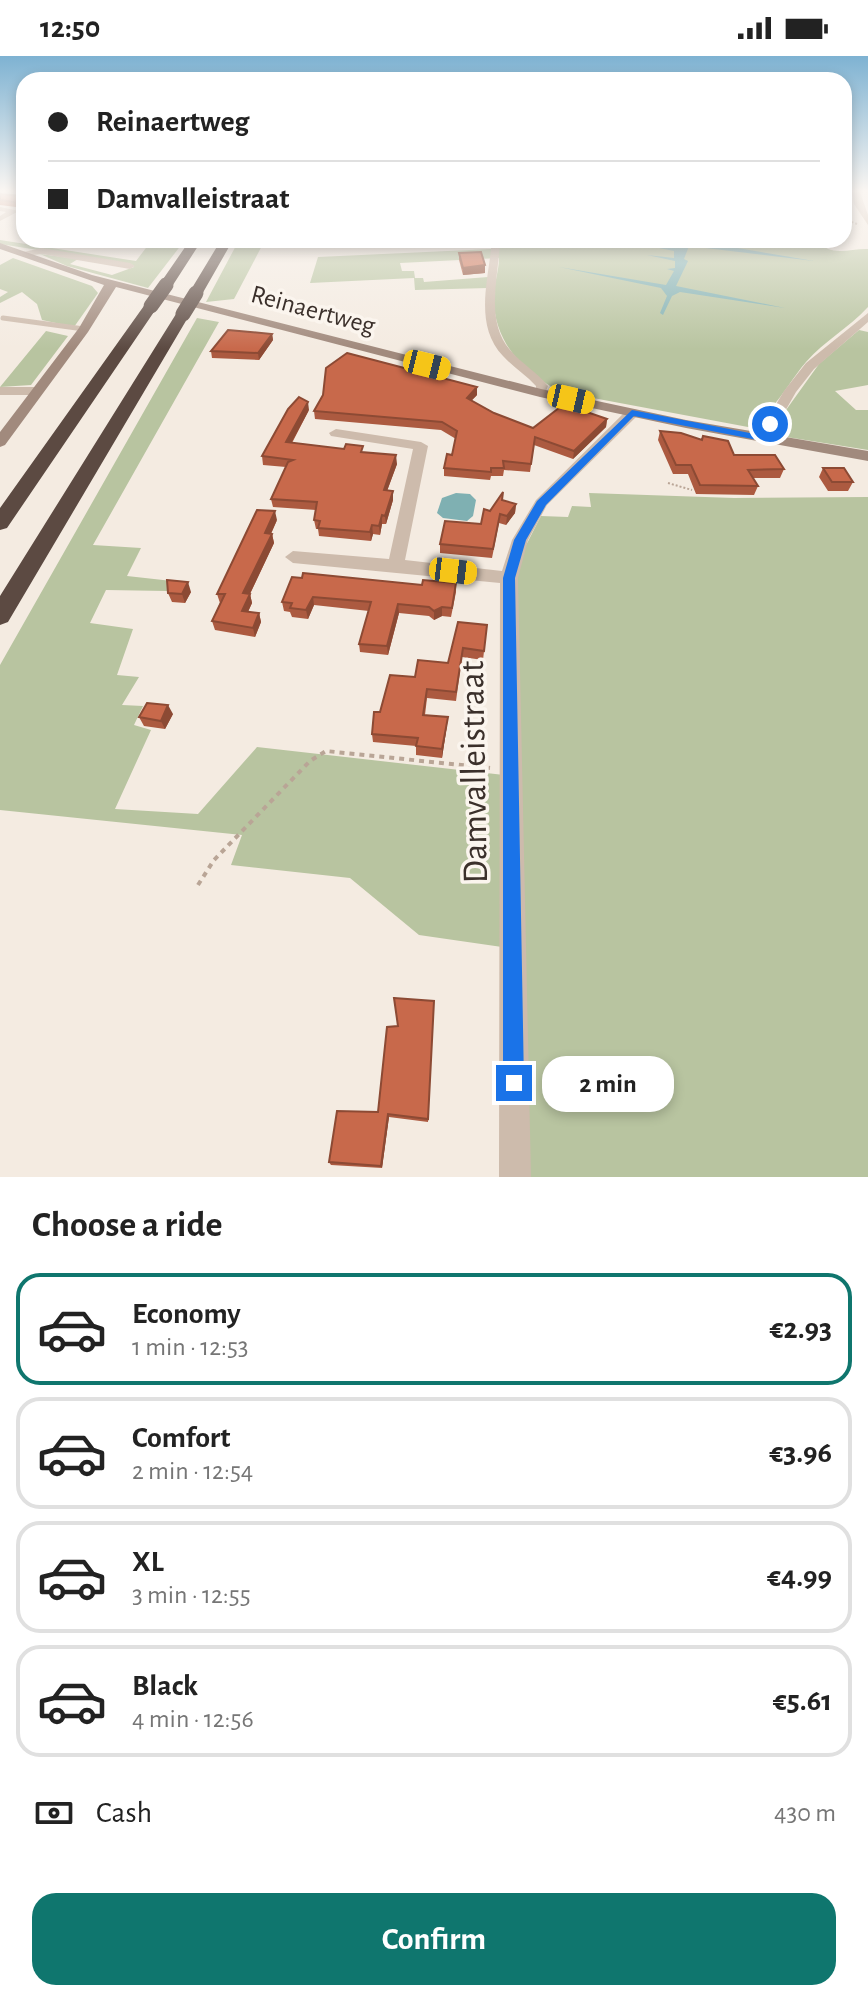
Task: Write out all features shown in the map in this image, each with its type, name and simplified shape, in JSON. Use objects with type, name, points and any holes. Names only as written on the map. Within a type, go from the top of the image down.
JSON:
[{"type":"highway","points":[[0,523],[191,248]]},
{"type":"highway","points":[[0,616],[222,248]]},
{"type":"main road","name":"Reinaertweg","points":[[0,246],[72,272],[123,286],[540,393],[868,457]]},
{"type":"main road","points":[[100,306],[102,298],[123,286]]},
{"type":"main road","points":[[0,442],[100,306],[123,286]]},
{"type":"street","points":[[496,248],[489,309],[493,329],[506,354],[542,386],[540,393]]},
{"type":"street","points":[[24,253],[42,251],[130,266]]},
{"type":"street","points":[[763,438],[790,391],[810,366],[868,316]]},
{"type":"street","points":[[0,391],[36,391]]},
{"type":"street","name":"Damvalleistraat","points":[[515,1177],[509,578],[520,540],[541,503],[632,413]]},
{"type":"street","points":[[336,433],[421,446],[396,565]]},
{"type":"street","points":[[293,557],[509,578]]},
{"type":"lane","points":[[3,318],[84,329]]},
{"type":"path","points":[[668,483],[692,490]]},
{"type":"path","points":[[198,885],[214,860],[310,761],[326,751],[510,770]]},
{"type":"green space","points":[[25,248],[52,248],[136,261],[146,248],[179,248],[148,288],[67,266],[40,254],[78,259],[70,264],[112,275],[133,265]]},
{"type":"green space","points":[[235,248],[261,248],[234,299],[206,302]]},
{"type":"green space","points":[[491,249],[868,249],[868,307],[813,354],[772,408],[748,427],[561,392],[547,384],[512,353],[498,326],[494,295],[499,258],[400,263],[402,271],[414,271],[415,278],[423,278],[424,282],[488,277],[488,288],[415,290],[414,278],[310,283],[318,257]]},
{"type":"green space","points":[[13,258],[92,286],[98,293],[74,327],[42,320],[37,304],[22,292],[0,303],[0,297],[8,292],[0,289],[0,265]]},
{"type":"green space","points":[[197,318],[219,322],[93,545],[141,548],[127,576],[172,581],[167,591],[106,590],[90,623],[133,629],[117,675],[139,677],[122,705],[143,706],[134,725],[151,730],[115,809],[198,814],[257,747],[504,775],[502,947],[419,935],[350,878],[231,865],[242,835],[0,810],[0,665]]},
{"type":"green space","points":[[859,330],[868,332],[868,385],[835,391],[856,410],[868,410],[868,450],[774,435],[771,431],[819,364]]},
{"type":"green space","points":[[46,331],[68,336],[31,385],[0,387]]},
{"type":"green space","points":[[589,493],[734,498],[868,497],[868,1177],[530,1177],[516,585],[522,553],[541,516],[568,517],[572,506],[591,507]]},
{"type":"water","points":[[659,248],[688,248],[684,259],[688,261],[676,286],[785,308],[680,292],[672,296],[663,315],[660,313],[667,296],[661,288],[559,267],[666,285],[674,271],[667,269],[675,268],[675,261],[647,255],[674,258],[674,251]]},
{"type":"water","points":[[706,248],[737,248],[814,261]]},
{"type":"water","points":[[456,493],[470,494],[476,500],[473,516],[467,521],[443,518],[437,513],[442,498]]},
{"type":"building","points":[[481,252],[485,265],[463,268],[459,253]]},
{"type":"building","points":[[228,330],[272,334],[258,353],[211,351]]},
{"type":"building","points":[[347,353],[477,387],[467,398],[494,413],[533,428],[564,404],[607,419],[574,451],[535,437],[531,464],[503,461],[504,468],[491,468],[491,472],[444,468],[447,454],[452,455],[457,431],[442,422],[314,411],[323,395],[326,368]]},
{"type":"building","points":[[299,397],[308,402],[286,442],[344,449],[346,444],[363,446],[361,452],[396,455],[384,490],[393,491],[385,516],[382,515],[379,526],[372,525],[370,532],[318,528],[320,521],[314,520],[317,502],[271,499],[288,462],[293,460],[262,456],[288,409]]},
{"type":"building","points":[[660,431],[681,433],[702,440],[703,436],[728,441],[734,455],[775,455],[784,469],[748,470],[758,486],[700,485],[691,465],[676,465]]},
{"type":"building","points":[[823,468],[844,468],[853,482],[832,482]]},
{"type":"building","points":[[503,492],[502,500],[516,504],[507,516],[500,514],[493,549],[440,544],[445,521],[481,524],[484,509],[490,511]]},
{"type":"building","points":[[257,510],[275,511],[265,533],[272,534],[243,593],[250,594],[242,611],[259,613],[253,628],[212,621],[225,594],[217,594]]},
{"type":"building","points":[[303,573],[422,585],[423,580],[456,583],[452,608],[442,607],[434,611],[429,607],[398,604],[387,646],[359,644],[371,602],[313,597],[306,610],[290,608],[292,603],[282,602],[292,577],[302,578]]},
{"type":"building","points":[[167,580],[188,582],[182,594],[168,593]]},
{"type":"building","points":[[458,622],[487,625],[484,651],[463,648],[456,692],[427,689],[423,715],[448,717],[442,749],[416,746],[418,738],[372,734],[374,712],[380,712],[390,675],[415,677],[418,660],[448,663]]},
{"type":"building","points":[[147,703],[168,705],[161,721],[139,717]]},
{"type":"building","points":[[394,998],[434,1001],[428,1119],[388,1114],[381,1166],[329,1162],[337,1111],[378,1112],[387,1027],[398,1026]]},
{"type":"route","points":[[514,1083],[509,578],[520,540],[541,503],[632,413],[763,438],[770,424]]}]
